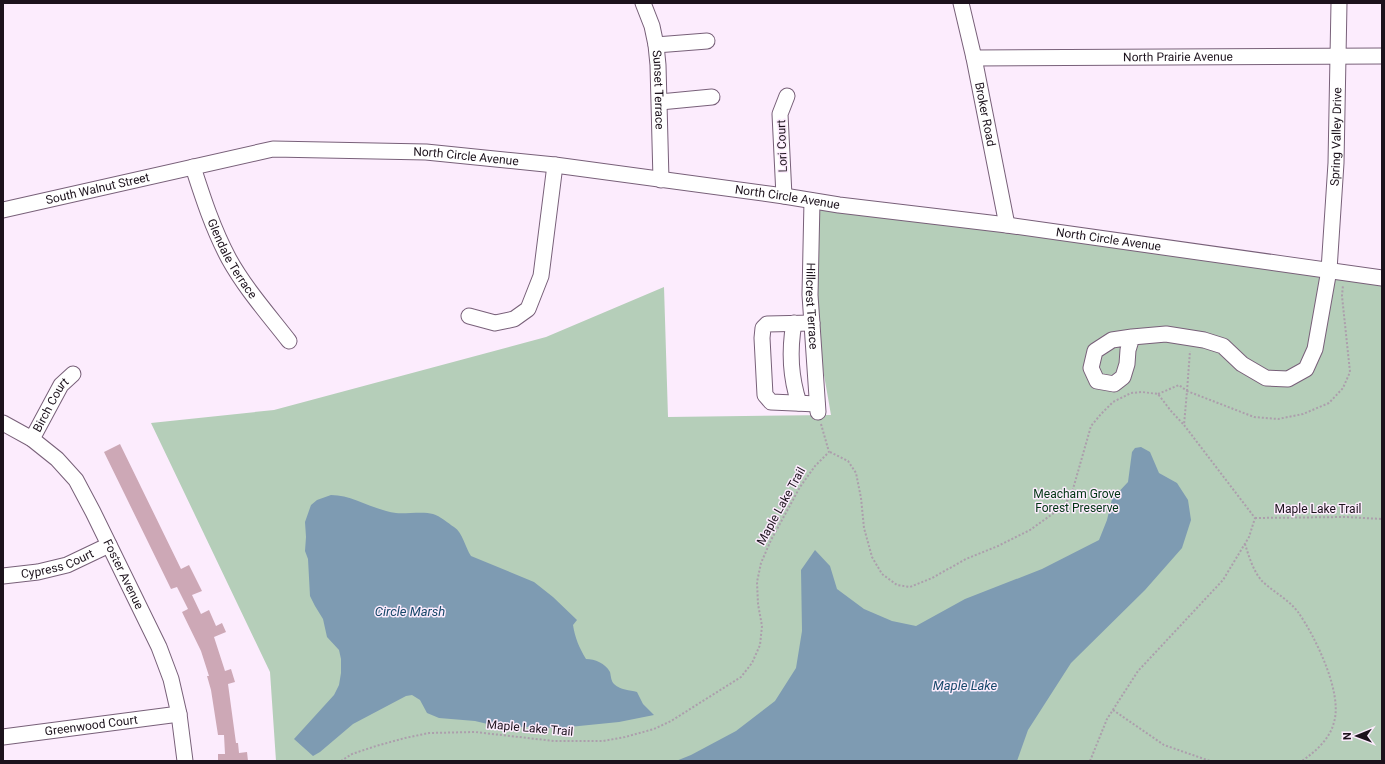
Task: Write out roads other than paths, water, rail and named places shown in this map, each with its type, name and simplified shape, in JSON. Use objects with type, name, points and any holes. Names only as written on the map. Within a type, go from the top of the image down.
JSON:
[{"type":"street","name":"Sunset Terrace","points":[[643,3],[652,26],[656,45],[660,102],[661,180]]},
{"type":"street","name":"Broker Road","points":[[961,3],[974,58],[1007,225]]},
{"type":"street","name":"Spring Valley Drive","points":[[1132,337],[1166,334],[1204,340],[1223,346],[1242,364],[1266,378],[1288,379],[1306,369],[1315,350],[1329,270],[1336,163],[1339,3]]},
{"type":"street","points":[[656,45],[707,41]]},
{"type":"street","name":"North Prairie Avenue","points":[[974,58],[1382,56]]},
{"type":"street","name":"Lori Court","points":[[784,196],[780,114],[787,96]]},
{"type":"street","points":[[660,102],[712,97]]},
{"type":"street","name":"North Circle Avenue","points":[[193,167],[273,149],[426,152],[555,166],[1007,225],[1329,270],[1345,276],[1382,278]]},
{"type":"street","points":[[469,316],[494,323],[514,319],[528,309],[541,276],[555,166]]},
{"type":"street","name":"South Walnut Street","points":[[3,210],[193,167]]},
{"type":"street","name":"Glendale Terrace","points":[[193,167],[207,211],[229,260],[247,287],[289,341]]},
{"type":"street","name":"Hillcrest Terrace","points":[[799,403],[817,408],[810,267],[812,200]]},
{"type":"street","points":[[794,323],[790,345],[791,362],[793,386],[799,403],[771,402],[765,395],[762,338],[763,328],[767,324],[794,323],[812,323]]},
{"type":"street","name":"Birch Court","points":[[32,439],[61,385],[73,374]]},
{"type":"street","name":"Foster Avenue","points":[[3,423],[32,439],[57,459],[76,480],[159,647],[171,679],[179,714],[185,761]]},
{"type":"street","name":"Cypress Court","points":[[3,576],[38,572],[67,565],[109,545]]},
{"type":"street","name":"Greenwood Court","points":[[3,737],[179,714]]},
{"type":"water","name":"Maple Lake","points":[[1141,447],[1150,452],[1159,473],[1177,483],[1188,500],[1191,520],[1182,548],[1145,590],[1071,663],[1028,730],[1017,761],[676,761],[691,755],[736,731],[775,701],[796,668],[802,631],[801,570],[815,550],[830,566],[837,589],[864,609],[892,621],[916,626],[965,599],[1042,569],[1099,540],[1107,520],[1112,499],[1128,482],[1132,452],[1135,448]]},
{"type":"water","name":"Circle Marsh","points":[[331,495],[347,497],[379,509],[396,513],[429,513],[444,520],[460,533],[471,556],[534,582],[553,597],[577,620],[573,625],[574,630],[586,659],[603,664],[610,672],[613,683],[616,686],[622,689],[637,692],[643,704],[654,715],[619,722],[559,728],[496,726],[475,721],[439,718],[427,713],[420,700],[412,695],[406,696],[353,724],[320,752],[313,756],[294,739],[334,695],[339,685],[341,659],[339,650],[327,637],[323,619],[310,596],[308,559],[305,551],[305,522],[311,505],[317,500]]},
{"type":"park label","name":"Meacham Grove Forest Preserve","points":[[1077,501]]}]
